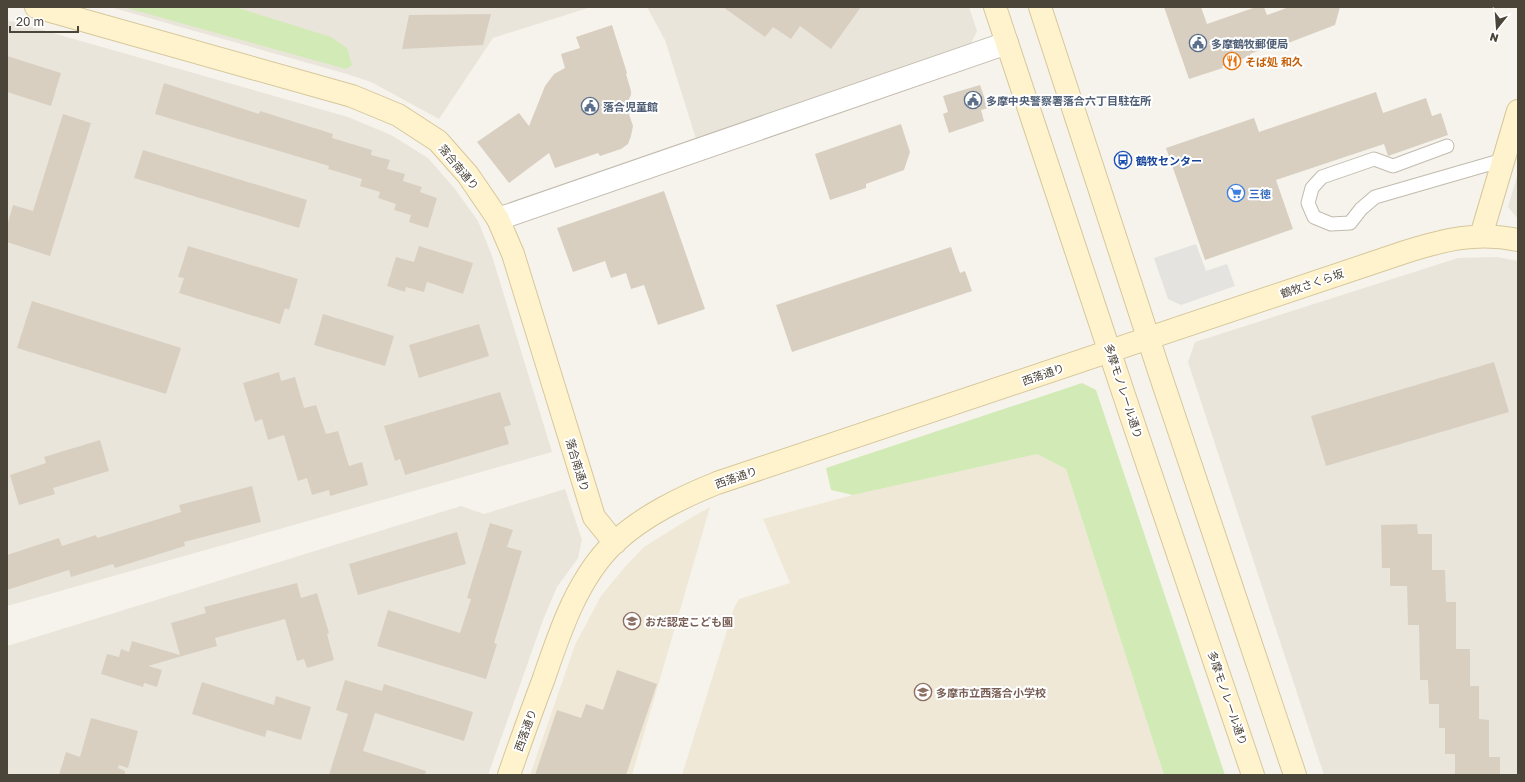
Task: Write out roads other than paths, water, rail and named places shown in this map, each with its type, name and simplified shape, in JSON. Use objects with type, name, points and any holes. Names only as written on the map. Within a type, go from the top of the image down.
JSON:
[{"type":"street","name":"落合南通り","points":[[36,7],[352,96],[398,115],[438,141],[468,175],[498,219],[513,254],[594,517],[615,542]]},
{"type":"street","name":"多摩モノレール通り","points":[[995,7],[1253,775]]},
{"type":"street","points":[[1040,7],[1148,338],[1295,775]]},
{"type":"street","points":[[498,219],[1007,43]]},
{"type":"street","points":[[1481,236],[1518,111]]},
{"type":"street","name":"鶴牧さくら坂","points":[[1111,351],[1442,240],[1481,236],[1507,237],[1518,240]]},
{"type":"street","name":"西落通り","points":[[509,775],[562,626],[576,596],[596,565],[615,542],[645,519],[665,506],[717,483],[1111,351]]},
{"type":"lane","points":[[1447,146],[1393,166],[1374,159],[1322,177],[1312,188],[1308,203],[1314,217],[1331,224],[1350,223],[1361,209],[1375,197],[1503,160]]},
{"type":"place","name":"多摩鶴牧郵便局","points":[[1198,43]]},
{"type":"place","name":"そば処 和久","points":[[1232,61]]},
{"type":"place","name":"多摩中央警察署落合六丁目駐在所","points":[[973,100]]},
{"type":"place","name":"落合児童館","points":[[590,106]]},
{"type":"place","name":"鶴牧センター","points":[[1123,160]]},
{"type":"place","name":"三徳","points":[[1236,193]]},
{"type":"place","name":"おだ認定こども園","points":[[632,621]]},
{"type":"place","name":"多摩市立西落合小学校","points":[[923,692]]}]
